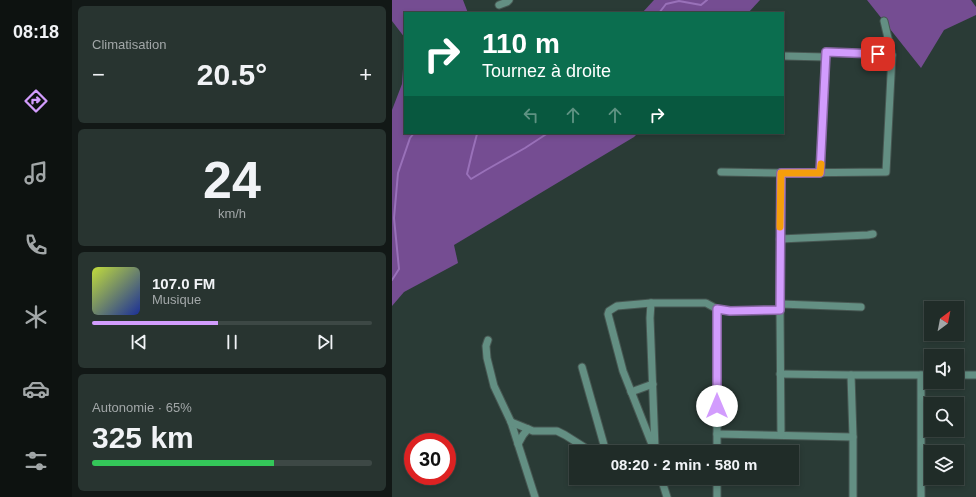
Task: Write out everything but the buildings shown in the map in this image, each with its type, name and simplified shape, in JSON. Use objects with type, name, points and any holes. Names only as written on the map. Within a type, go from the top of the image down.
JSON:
[{"type":"street","points":[[499,5],[507,2],[508,0]]},
{"type":"street","points":[[721,172],[886,172],[892,55],[884,21]]},
{"type":"street","points":[[820,173],[826,52],[892,55]]},
{"type":"street","points":[[784,56],[826,57]]},
{"type":"street","points":[[781,173],[781,435]]},
{"type":"street","points":[[780,239],[861,236],[873,234]]},
{"type":"street","points":[[652,445],[623,371],[608,314],[609,311],[617,306],[651,303],[706,303],[717,309],[730,311],[780,307],[861,307]]},
{"type":"street","points":[[651,303],[650,318],[655,445]]},
{"type":"street","points":[[717,309],[717,445]]},
{"type":"street","points":[[488,340],[486,346],[494,386],[512,422],[535,497]]},
{"type":"street","points":[[582,367],[604,445]]},
{"type":"street","points":[[780,374],[921,375],[921,497]]},
{"type":"street","points":[[851,375],[853,497]]},
{"type":"street","points":[[964,375],[976,375]]},
{"type":"street","points":[[631,392],[653,384]]},
{"type":"street","points":[[512,422],[533,431],[557,431],[581,445]]},
{"type":"street","points":[[518,444],[528,429]]},
{"type":"street","points":[[717,434],[853,437]]},
{"type":"street","points":[[663,485],[666,497]]},
{"type":"street","points":[[717,485],[717,497]]},
{"type":"shaded area","points":[[392,0],[463,0],[468,12],[404,12],[404,37],[392,21]]},
{"type":"shaded area","points":[[654,0],[760,0],[749,12],[643,12]]},
{"type":"shaded area","points":[[867,0],[971,0],[976,7],[976,15],[944,30],[921,68]]},
{"type":"shaded area","points":[[404,53],[404,134],[637,134],[454,245],[458,263],[404,292],[392,306],[392,110],[402,84]]},
{"type":"waterway","points":[[660,12],[666,4],[679,1],[701,5],[707,0]]},
{"type":"waterway","points":[[392,280],[399,269],[394,218],[398,173],[410,138],[413,134]]},
{"type":"waterway","points":[[477,134],[467,174],[471,179],[546,134]]},
{"type":"slow traffic","points":[[780,227],[781,173],[820,173],[821,164]]},
{"type":"route","points":[[717,406],[717,309],[730,311],[780,310],[781,173],[820,173],[826,52],[878,54]]}]
